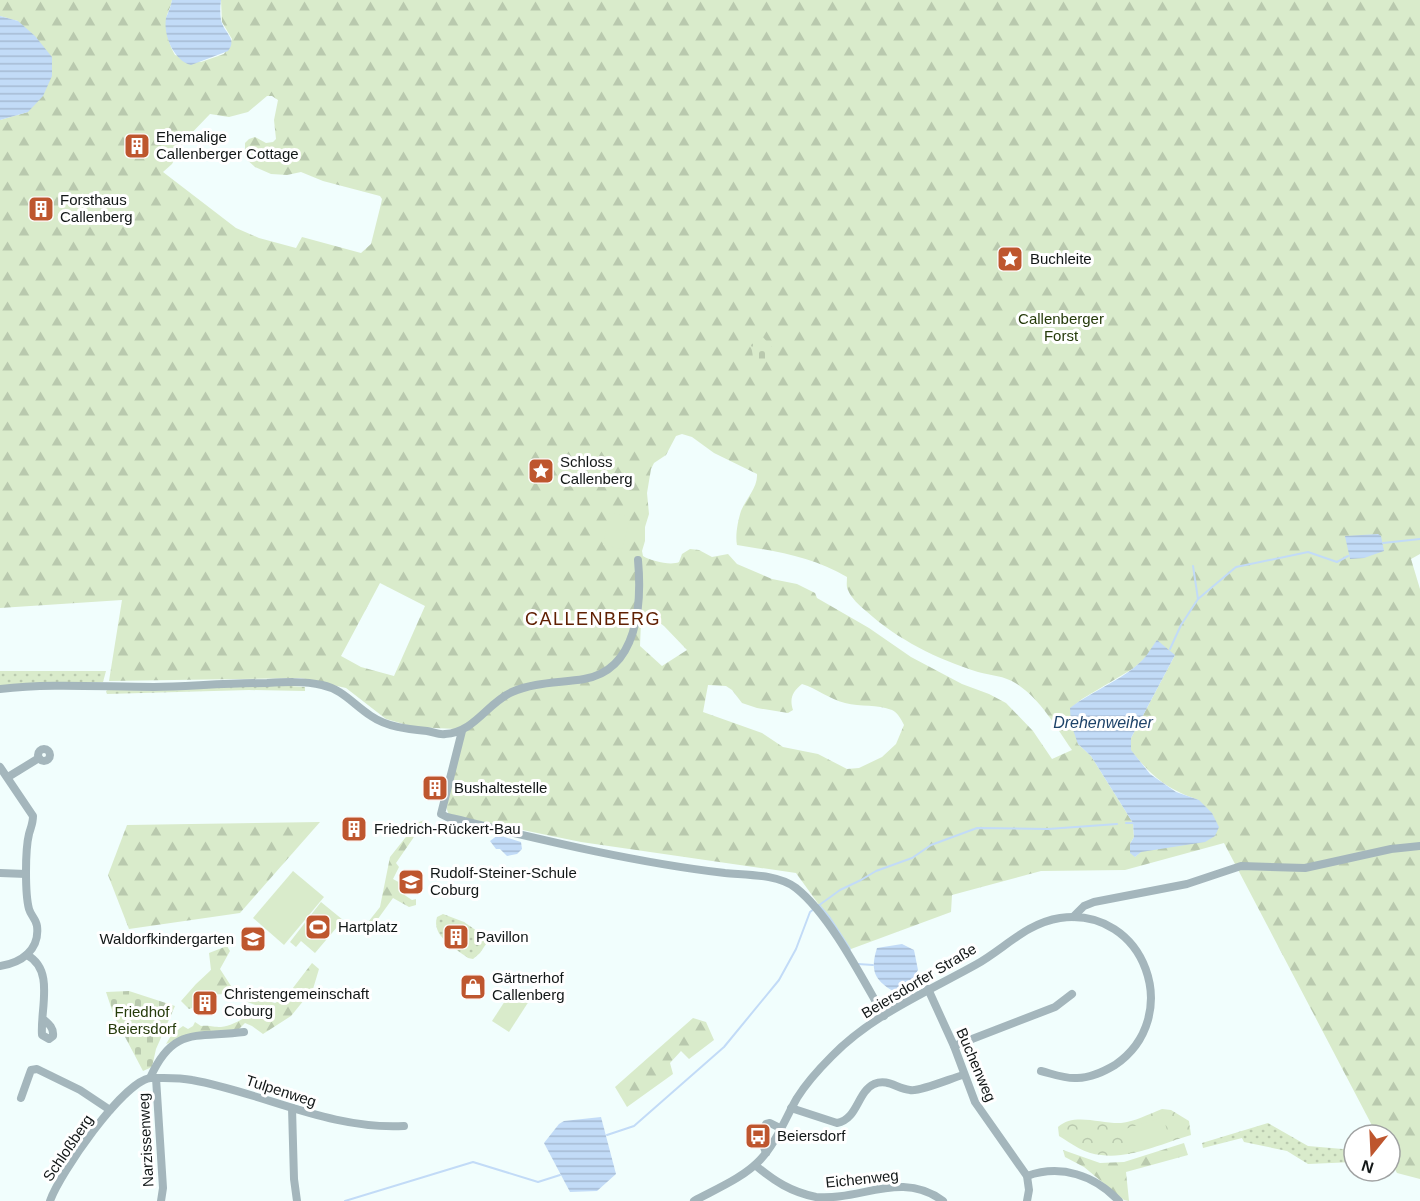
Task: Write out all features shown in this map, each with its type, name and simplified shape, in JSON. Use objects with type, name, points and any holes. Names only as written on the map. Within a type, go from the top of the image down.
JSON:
[{"type":"street","points":[[443,735],[462,731],[513,692],[543,684],[586,679],[600,674],[621,658],[629,644],[638,611],[640,591],[638,560]]},
{"type":"street","points":[[0,689],[59,685],[155,687],[237,683],[308,683],[333,688],[345,694],[372,717],[386,724],[443,735],[450,739],[456,750]]},
{"type":"street","points":[[462,731],[441,814],[543,841],[667,866],[785,882],[795,887],[819,912],[853,963],[884,1016]]},
{"type":"street","points":[[8,777],[39,758]]},
{"type":"street","points":[[0,767],[33,816],[26,855],[26,874],[29,909],[35,918],[37,930],[35,944],[27,956],[15,963],[0,966]]},
{"type":"street","points":[[1073,917],[1084,906],[1094,902],[1187,884],[1241,866],[1305,868],[1391,849],[1420,846]]},
{"type":"street","points":[[0,873],[26,874]]},
{"type":"street","points":[[1041,1071],[1075,1078],[1087,1077],[1106,1070],[1124,1058],[1138,1043],[1144,1033],[1150,1011],[1151,987],[1140,955],[1134,947],[1114,929],[1102,922],[1073,917]]},
{"type":"street","name":"Beiersdorfer Straße","points":[[694,1201],[754,1165],[766,1153],[806,1084],[852,1038],[928,989],[978,963],[1025,931],[1057,918],[1073,917]]},
{"type":"street","points":[[27,956],[35,960],[43,976],[44,1019]]},
{"type":"street","name":"Buchenweg","points":[[928,989],[954,1046],[975,1102],[1018,1160],[1027,1176]]},
{"type":"street","points":[[954,1046],[1055,1007],[1072,994]]},
{"type":"street","name":"Schloßberg","points":[[50,1201],[83,1146],[110,1110],[143,1079],[153,1078],[158,1062],[171,1044],[190,1036],[244,1032]]},
{"type":"street","name":"Schloßberg","points":[[21,1098],[31,1070],[37,1069],[80,1090],[110,1110]]},
{"type":"street","points":[[791,1108],[837,1123],[849,1117],[870,1086],[878,1082],[887,1082],[913,1091],[963,1074]]},
{"type":"street","name":"Tulpenweg","points":[[153,1078],[190,1079],[339,1121],[381,1128],[404,1126]]},
{"type":"street","name":"Narzissenweg","points":[[153,1078],[162,1201]]},
{"type":"street","points":[[292,1108],[294,1179],[297,1201]]},
{"type":"street","points":[[766,1153],[760,1136],[766,1124],[770,1123],[780,1128]]},
{"type":"street","name":"Eichenweg","points":[[754,1165],[788,1189],[818,1197],[840,1198],[898,1187],[917,1188],[932,1193],[943,1201]]},
{"type":"street","points":[[1027,1201],[1029,1190],[1027,1176],[1050,1170],[1068,1172],[1095,1183],[1119,1201]]},
{"type":"green space","name":"Callenberger Forst","points":[[0,0],[172,0],[166,24],[173,51],[175,55],[201,62],[224,54],[232,39],[222,22],[221,0],[1420,0],[1420,554],[1411,559],[1420,589],[1420,1179],[1402,1174],[1402,1123],[1371,1123],[1224,843],[1125,870],[1041,871],[952,895],[951,912],[851,949],[796,873],[581,842],[449,815],[446,807],[459,747],[457,729],[414,727],[386,719],[346,688],[301,678],[109,681],[122,600],[0,608],[0,120],[28,112],[18,21],[0,16]],"holes":[[[267,96],[278,100],[274,120],[276,139],[266,143],[255,137],[249,139],[245,143],[245,158],[255,167],[271,174],[287,175],[301,172],[323,181],[380,196],[382,199],[371,244],[361,253],[302,237],[296,248],[259,238],[236,228],[163,172],[172,164],[185,140],[210,114],[229,117],[248,112]],[[682,434],[692,437],[714,453],[757,474],[754,488],[740,515],[737,545],[780,552],[821,564],[847,577],[847,589],[856,602],[905,640],[933,655],[978,672],[1007,679],[1026,690],[1048,714],[1072,750],[1052,759],[1033,731],[1006,703],[962,684],[911,657],[869,628],[817,598],[815,593],[797,584],[772,579],[737,564],[728,554],[712,557],[699,550],[690,549],[682,554],[679,562],[671,563],[643,556],[645,527],[649,514],[647,493],[651,469],[654,463],[666,455],[676,436]],[[380,583],[425,606],[394,676],[361,667],[341,656]],[[652,617],[687,650],[662,666],[640,646],[641,621]],[[1175,655],[1131,738],[1131,751],[1146,768],[1169,787],[1199,800],[1135,857],[1130,844],[1134,837],[1133,823],[1091,756],[1078,744],[1071,708],[1134,668],[1146,657]],[[802,684],[845,703],[892,710],[898,714],[904,725],[896,744],[882,757],[859,768],[847,769],[818,754],[783,747],[762,733],[703,712],[708,685],[726,686],[742,703],[788,713],[793,710],[793,695]]]},
{"type":"green space","points":[[762,336],[777,353],[769,362],[753,357],[751,345]]},
{"type":"green space","points":[[610,513],[630,517],[622,549],[603,545]]},
{"type":"green space","points":[[0,671],[106,671],[103,682],[35,683],[0,687]]},
{"type":"green space","points":[[276,685],[305,687],[305,691],[249,690],[107,694],[106,691],[110,688]]},
{"type":"green space","points":[[424,820],[429,830],[422,835],[416,834],[396,863],[399,867],[393,879],[404,885],[400,892],[412,900],[416,899],[416,905],[409,907],[393,898],[367,934],[362,929],[380,907],[390,857],[417,823]]},
{"type":"green space","points":[[320,822],[240,913],[129,929],[108,875],[127,825]]},
{"type":"green space","points":[[293,871],[324,897],[284,945],[253,918]]},
{"type":"green space","name":"Hartplatz","points":[[321,902],[343,920],[315,953],[301,941],[296,947],[290,942]]},
{"type":"green space","points":[[443,914],[464,922],[487,938],[488,941],[480,953],[473,959],[468,958],[445,941],[437,930],[437,917]]},
{"type":"green space","points":[[227,946],[230,951],[220,969],[231,986],[241,990],[251,987],[266,993],[268,1001],[275,1003],[286,997],[312,963],[319,969],[313,989],[291,1016],[263,1034],[245,1023],[238,1030],[194,1033],[166,1044],[172,1034],[183,1026],[188,1029],[195,1022],[201,1026],[226,1026],[261,1007],[226,994],[201,995],[196,1000],[195,1007],[189,1009],[181,1001],[211,970],[209,953]]},
{"type":"green space","points":[[514,987],[531,998],[509,1032],[492,1021]]},
{"type":"green space","name":"Friedhof Beiersdorf","points":[[129,991],[175,1006],[156,1049],[152,1067],[143,1071],[114,1016],[106,992]]},
{"type":"green space","points":[[693,1018],[706,1022],[714,1040],[689,1059],[681,1051],[670,1063],[673,1074],[627,1107],[615,1087]]},
{"type":"green space","points":[[1162,1109],[1171,1110],[1189,1121],[1191,1135],[1147,1150],[1112,1156],[1090,1153],[1059,1136],[1058,1127],[1072,1120],[1121,1123]]},
{"type":"green space","points":[[1163,1117],[1170,1140],[1129,1153],[1122,1130]]},
{"type":"green space","points":[[1268,1123],[1308,1146],[1342,1149],[1342,1163],[1308,1164],[1287,1151],[1244,1142],[1242,1138],[1203,1148],[1202,1143]]},
{"type":"green space","points":[[1184,1143],[1188,1155],[1126,1172],[1129,1201],[1124,1200],[1084,1167],[1065,1157],[1063,1150],[1100,1163],[1124,1162]]},
{"type":"water","points":[[172,0],[221,0],[221,20],[232,43],[228,51],[191,65],[185,63],[175,53],[166,32],[166,18]]},
{"type":"water","points":[[0,16],[18,21],[35,36],[52,57],[52,76],[43,96],[28,112],[0,120]]},
{"type":"water","points":[[1378,534],[1381,536],[1384,551],[1364,558],[1350,559],[1345,536]]},
{"type":"water","name":"Drehenweiher","points":[[1157,640],[1175,655],[1131,738],[1131,750],[1150,774],[1176,792],[1199,800],[1212,813],[1219,827],[1215,836],[1205,842],[1141,852],[1135,857],[1130,853],[1130,844],[1134,837],[1133,823],[1091,756],[1078,744],[1071,724],[1070,708],[1139,664]]},
{"type":"water","points":[[498,835],[521,842],[522,849],[517,854],[507,856],[500,849],[496,849],[490,841]]},
{"type":"water","points":[[902,944],[914,950],[918,970],[912,980],[893,991],[875,974],[875,956],[877,948]]},
{"type":"water","points":[[601,1117],[616,1174],[597,1191],[570,1192],[544,1143],[564,1121]]},
{"type":"waterway","points":[[1383,543],[1420,539]]},
{"type":"waterway","points":[[1170,649],[1181,625],[1198,599],[1236,567],[1308,552],[1337,562],[1348,556]]},
{"type":"waterway","points":[[1193,566],[1198,599]]},
{"type":"waterway","points":[[1126,823],[1133,823]]},
{"type":"waterway","points":[[818,906],[840,890],[876,871],[912,858],[931,845],[977,828],[1048,829],[1117,824]]},
{"type":"waterway","points":[[819,905],[850,949]]},
{"type":"waterway","points":[[607,1135],[634,1126],[724,1047],[779,980],[796,949],[810,912],[814,909]]},
{"type":"waterway","points":[[858,964],[873,965]]},
{"type":"waterway","points":[[345,1201],[473,1162],[538,1182],[560,1175]]},
{"type":"place","name":"Ehemalige Callenberger Cottage","points":[[137,146]]},
{"type":"place","name":"Forsthaus Callenberg","points":[[41,209]]},
{"type":"place","name":"Buchleite","points":[[1010,259]]},
{"type":"place","name":"Schloss Callenberg","points":[[541,471]]},
{"type":"place","name":"Bushaltestelle","points":[[435,788]]},
{"type":"place","name":"Friedrich-Rückert-Bau","points":[[354,829]]},
{"type":"place","name":"Rudolf-Steiner-Schule Coburg","points":[[411,882]]},
{"type":"place","name":"Hartplatz","points":[[318,927]]},
{"type":"place","name":"Pavillon","points":[[456,937]]},
{"type":"place","name":"Waldorfkindergarten","points":[[253,939]]},
{"type":"place","name":"Gärtnerhof Callenberg","points":[[473,987]]},
{"type":"place","name":"Christengemeinschaft Coburg","points":[[205,1003]]},
{"type":"place","name":"Beiersdorf","points":[[758,1136]]},
{"type":"district","name":"CALLENBERG","points":[[593,619]]}]
